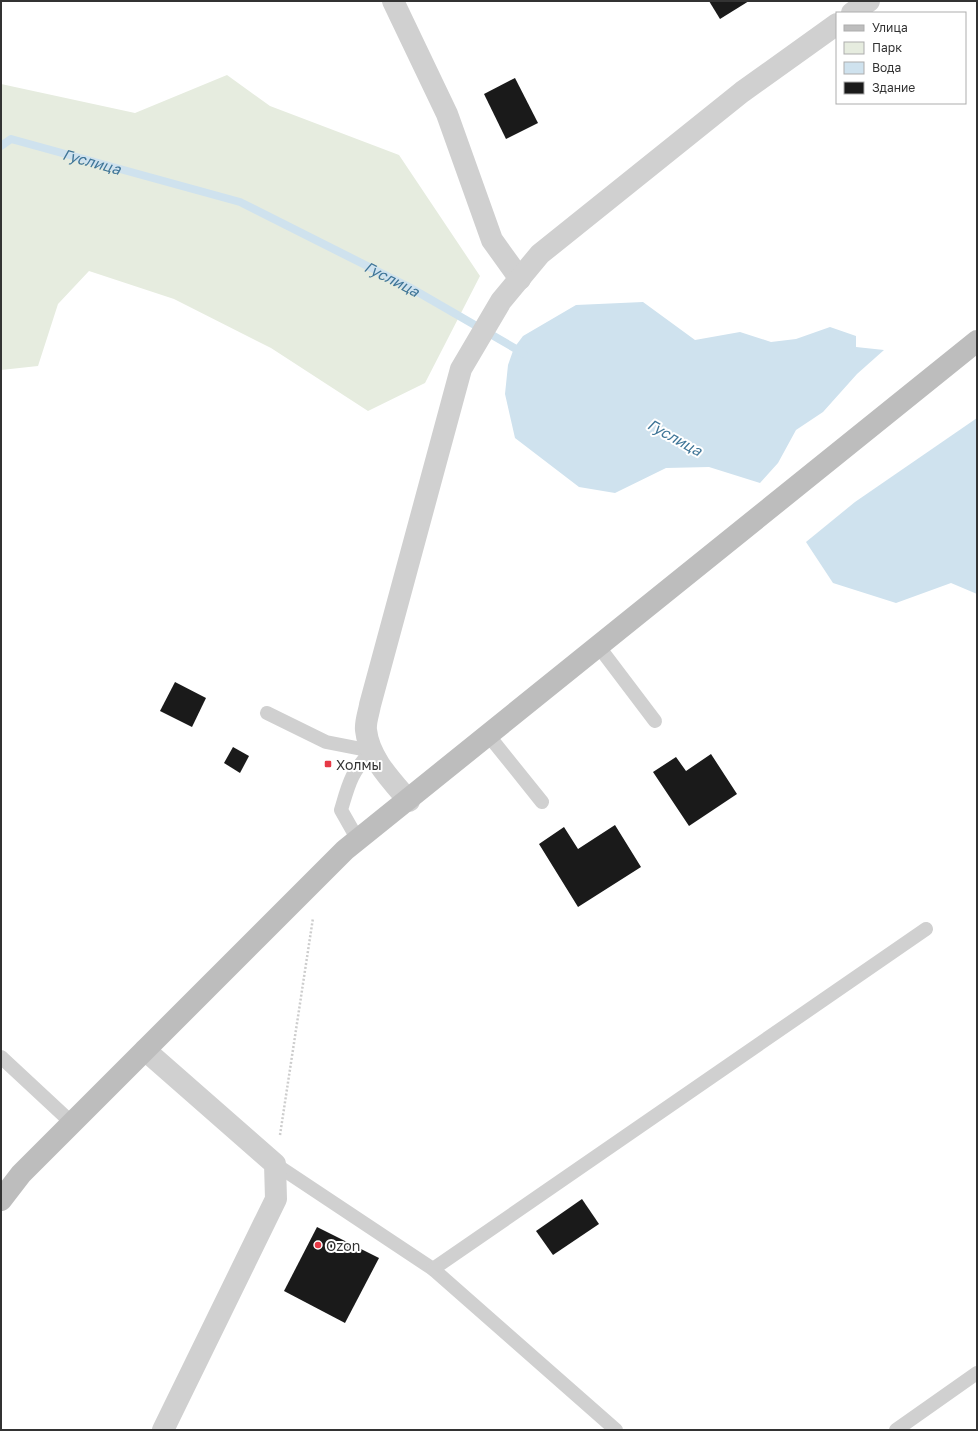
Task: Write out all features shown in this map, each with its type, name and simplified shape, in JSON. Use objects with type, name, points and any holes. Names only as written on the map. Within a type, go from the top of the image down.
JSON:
[{"type":"main road","points":[[1,1200],[21,1174],[72,1122],[345,850],[489,736],[977,341]]},
{"type":"street","points":[[393,1],[447,114],[492,240],[520,279]]},
{"type":"street","points":[[853,12],[869,1]]},
{"type":"street","points":[[408,801],[386,773],[372,751],[365,729],[370,705],[461,369],[501,301],[540,254],[742,92],[836,25]]},
{"type":"street","points":[[145,1050],[275,1164],[276,1199],[163,1430]]},
{"type":"lane","points":[[599,647],[655,721]]},
{"type":"lane","points":[[267,713],[326,742],[372,751]]},
{"type":"lane","points":[[489,736],[542,802]]},
{"type":"lane","points":[[358,840],[341,810],[350,781],[357,765],[372,751]]},
{"type":"lane","points":[[433,1269],[926,929]]},
{"type":"lane","points":[[1,1057],[72,1122]]},
{"type":"lane","points":[[275,1164],[433,1269],[616,1430]]},
{"type":"lane","points":[[896,1430],[977,1373]]},
{"type":"path","points":[[275,1164],[314,914]]},
{"type":"green space","points":[[227,75],[270,106],[399,155],[480,276],[425,383],[368,411],[271,348],[174,299],[89,271],[58,304],[38,366],[1,370],[1,84],[135,113]]},
{"type":"water","points":[[643,302],[695,340],[740,332],[771,342],[796,339],[830,327],[856,336],[856,347],[884,350],[857,374],[823,412],[796,430],[778,463],[760,483],[709,467],[666,468],[615,493],[579,487],[515,438],[505,394],[508,365],[514,348],[523,336],[576,305]]},
{"type":"water","points":[[977,418],[977,594],[951,583],[896,603],[833,583],[806,542],[855,502]]},
{"type":"building","points":[[709,1],[749,1],[720,19]]},
{"type":"building","points":[[515,78],[538,123],[506,139],[484,94]]},
{"type":"building","points":[[175,682],[206,698],[192,727],[160,711]]},
{"type":"building","points":[[233,747],[249,756],[240,773],[224,763]]},
{"type":"building","points":[[711,754],[737,794],[689,826],[653,772],[676,757],[686,771]]},
{"type":"building","points":[[615,825],[641,867],[578,907],[539,844],[564,827],[578,849]]},
{"type":"building","points":[[582,1199],[599,1224],[553,1255],[536,1231]]},
{"type":"building","points":[[317,1227],[379,1258],[345,1323],[284,1291]]},
{"type":"waterway","name":"Гуслица","points":[[1,146],[11,139],[240,202],[409,287],[523,353]]},
{"type":"place","name":"Холмы","points":[[328,764]]},
{"type":"place","name":"Ozon","points":[[318,1245]]}]
